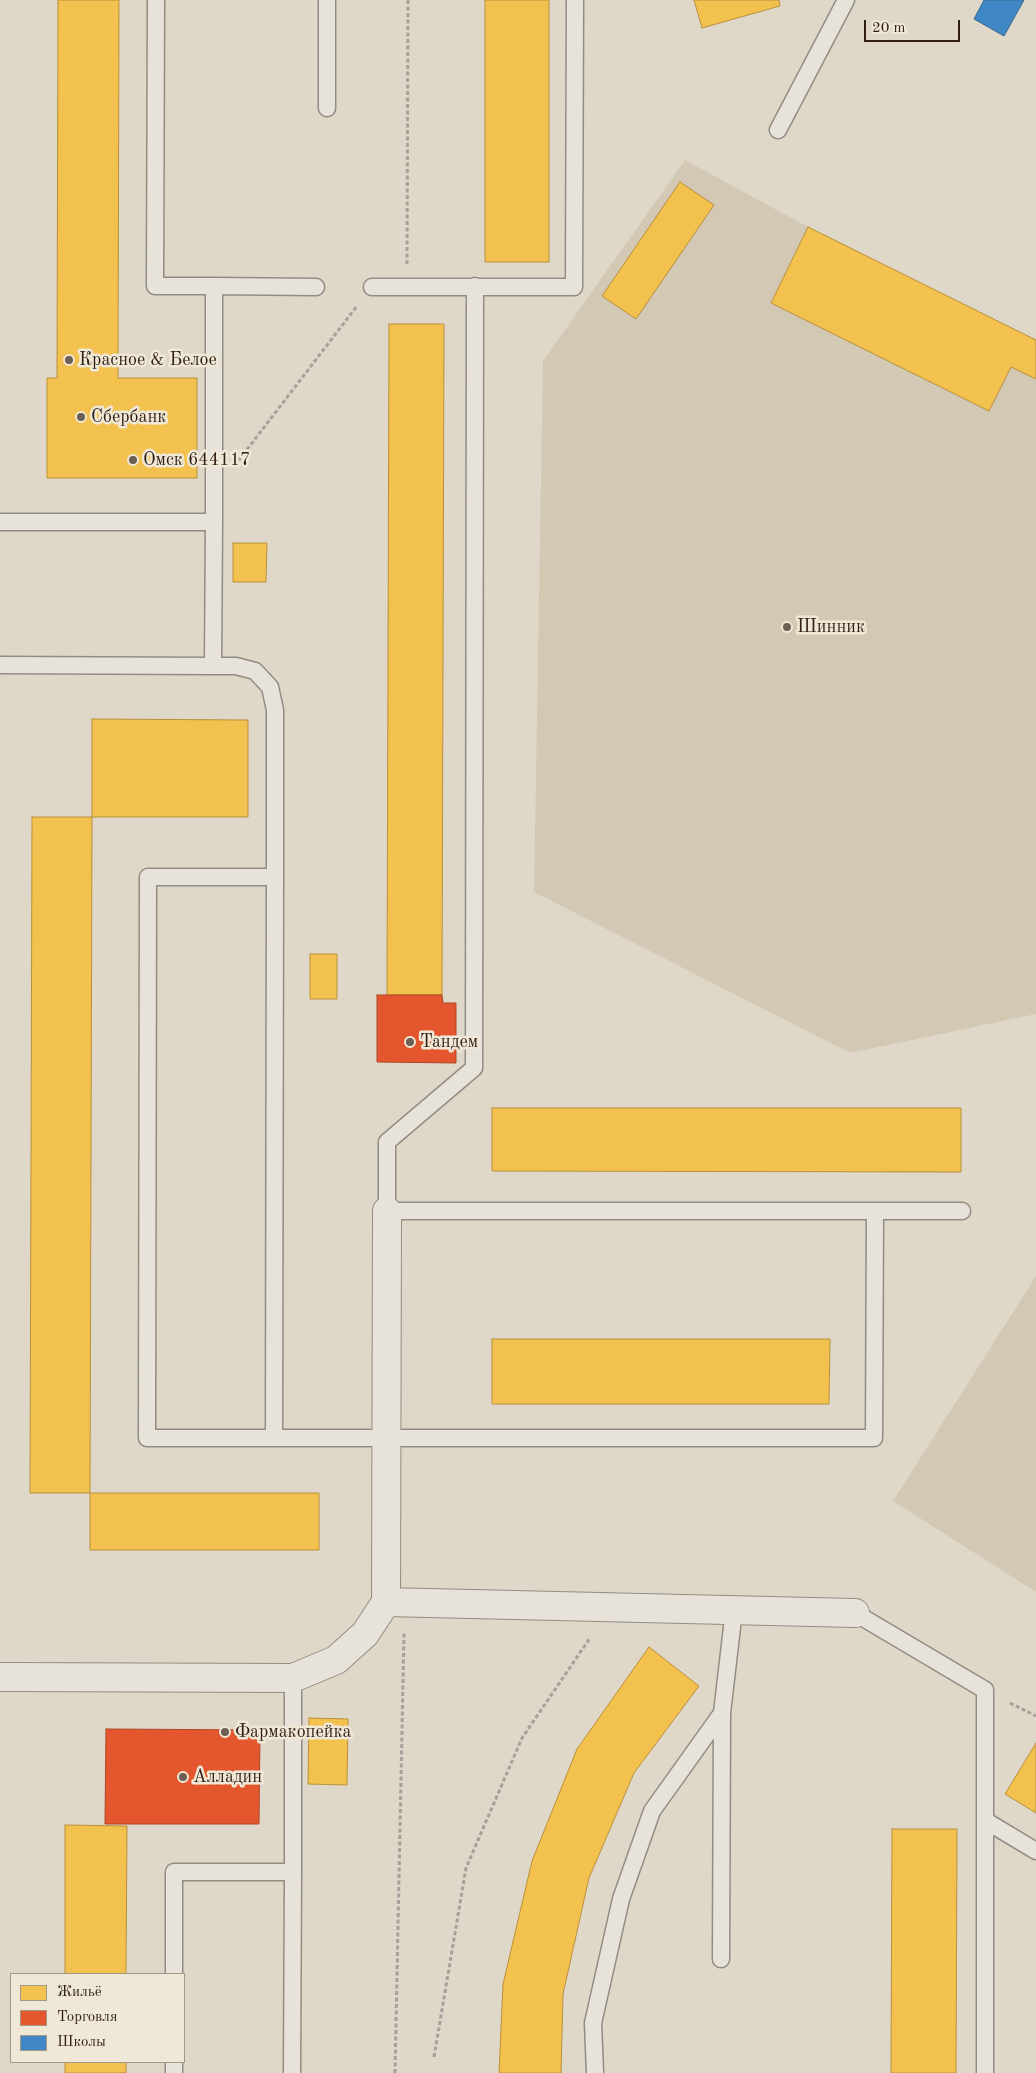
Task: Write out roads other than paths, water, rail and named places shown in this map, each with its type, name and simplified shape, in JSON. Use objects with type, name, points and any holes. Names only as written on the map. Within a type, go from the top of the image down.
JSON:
[{"type":"street","points":[[387,1211],[387,1438],[396,1602]]},
{"type":"street","points":[[0,1677],[293,1678],[336,1660],[396,1602],[855,1612]]},
{"type":"lane","points":[[156,0],[155,286],[316,287]]},
{"type":"lane","points":[[327,0],[327,108]]},
{"type":"lane","points":[[372,286],[574,287],[575,0]]},
{"type":"lane","points":[[778,130],[846,0]]},
{"type":"lane","points":[[214,286],[214,666]]},
{"type":"lane","points":[[475,286],[474,1068],[387,1142],[387,1211],[962,1211]]},
{"type":"lane","points":[[0,522],[214,522]]},
{"type":"lane","points":[[0,666],[236,666],[255,671],[270,687],[275,710],[274,1438]]},
{"type":"lane","points":[[275,877],[148,876],[147,1438],[874,1438],[875,1211]]},
{"type":"lane","points":[[721,1959],[722,1713],[734,1610]]},
{"type":"lane","points":[[855,1612],[985,1690],[985,2073]]},
{"type":"lane","points":[[292,2073],[293,1678]]},
{"type":"lane","points":[[594,2073],[593,2023],[622,1899],[652,1811],[722,1713]]},
{"type":"lane","points":[[986,1821],[1036,1851]]},
{"type":"lane","points":[[174,1973],[174,1872],[293,1872]]},
{"type":"place","name":"Красное & Белое","points":[[69,360]]},
{"type":"place","name":"Сбербанк","points":[[81,417]]},
{"type":"place","name":"Омск 644117","points":[[133,460]]},
{"type":"place","name":"Шинник","points":[[787,627]]},
{"type":"place","name":"Тандем","points":[[410,1042]]},
{"type":"place","name":"Фармакопейка","points":[[225,1732]]},
{"type":"place","name":"Алладин","points":[[183,1777]]}]
